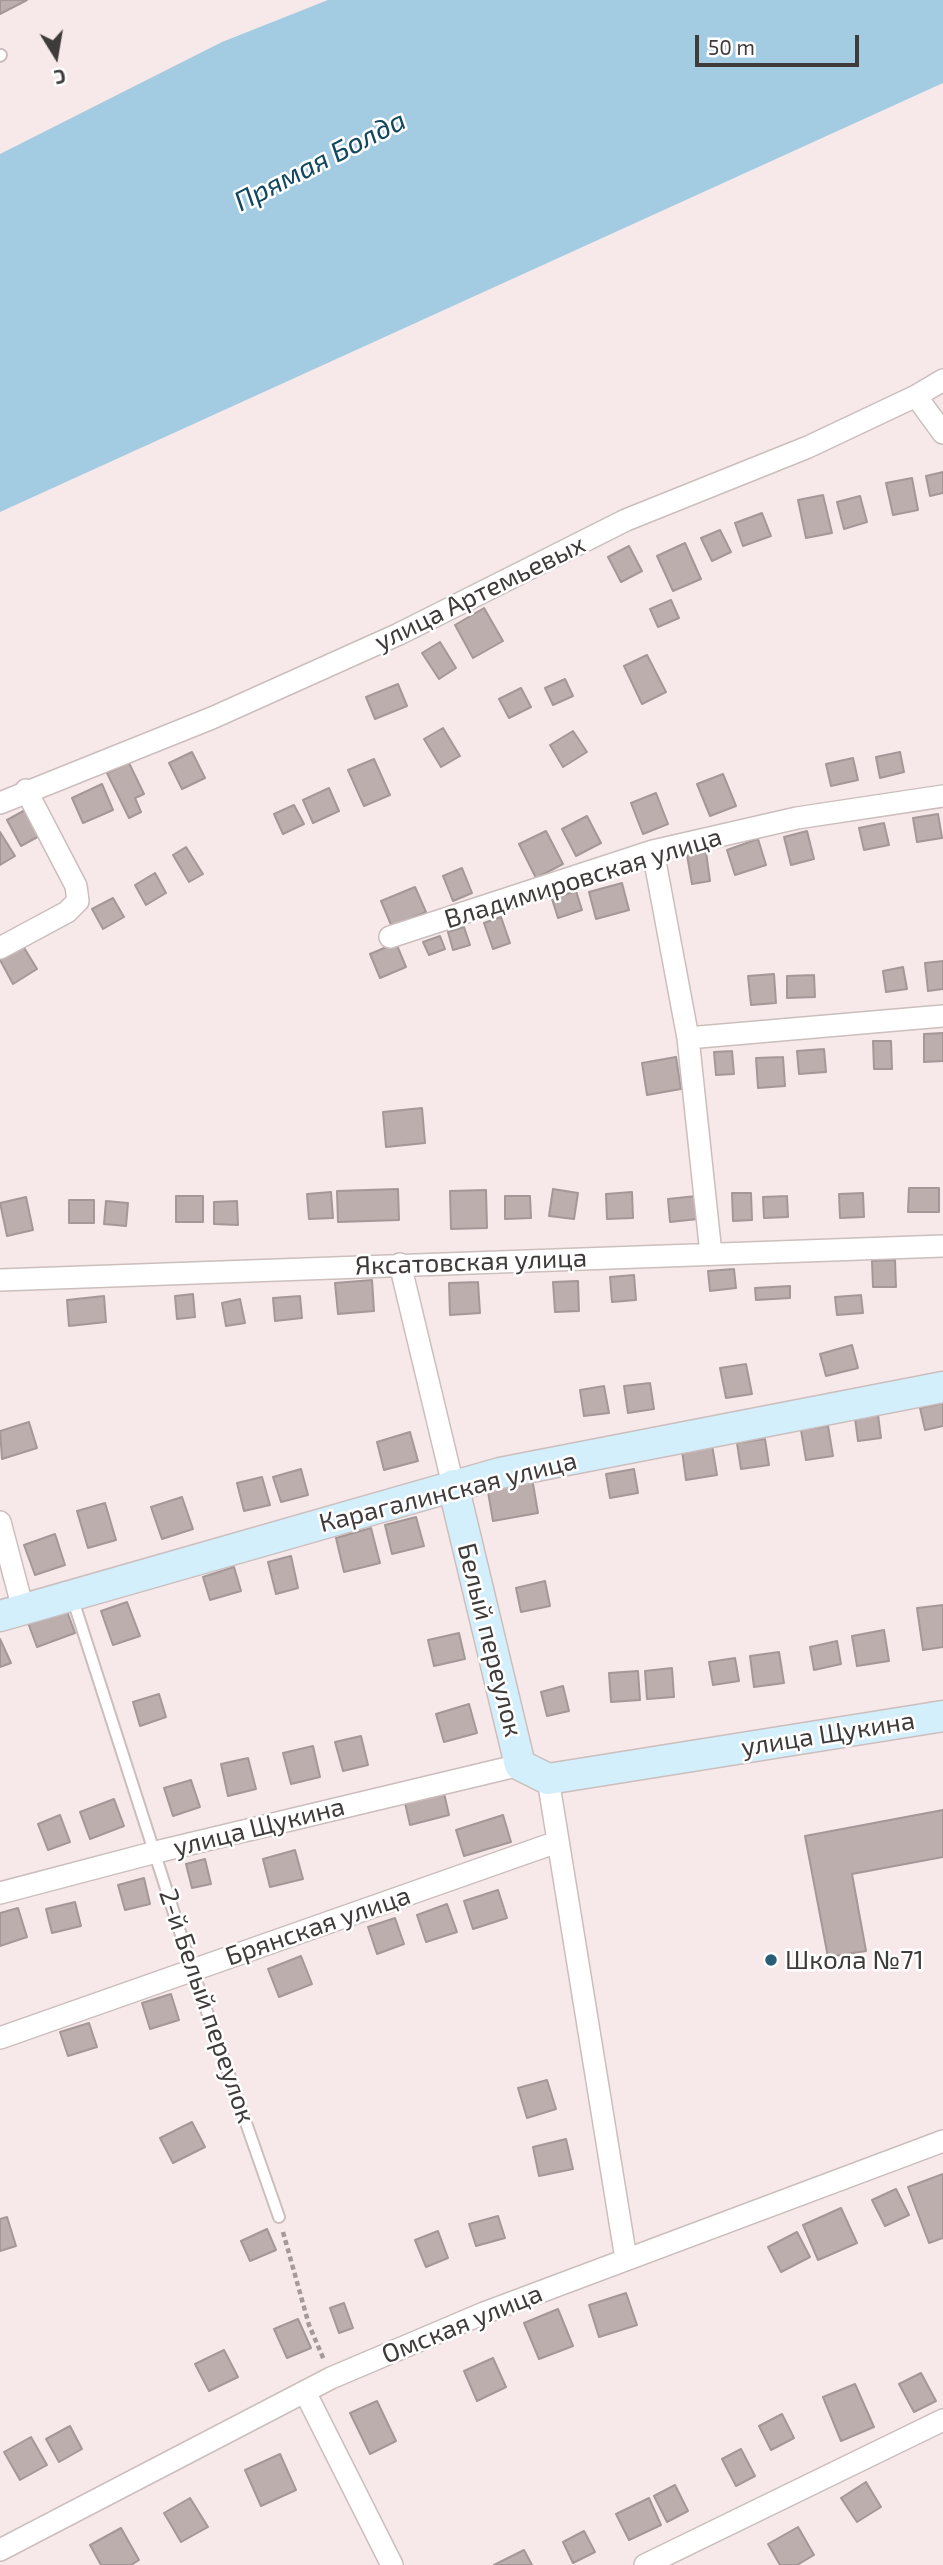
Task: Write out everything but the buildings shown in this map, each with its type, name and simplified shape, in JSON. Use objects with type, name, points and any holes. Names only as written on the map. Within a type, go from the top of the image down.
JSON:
[{"type":"street","name":"улица Артемьевых","points":[[0,803],[26,790],[237,707],[399,634],[626,520],[808,447],[916,396],[943,380]]},
{"type":"street","points":[[916,396],[943,433]]},
{"type":"street","points":[[0,948],[67,912],[78,901],[76,886],[26,790]]},
{"type":"street","name":"Владимировская улица","points":[[390,937],[653,851],[797,818],[943,796]]},
{"type":"street","points":[[653,851],[688,1038],[711,1254]]},
{"type":"street","points":[[688,1038],[943,1016]]},
{"type":"street","name":"Яксатовская улица","points":[[0,1280],[943,1246]]},
{"type":"street","points":[[400,1264],[453,1485]]},
{"type":"street","name":"Карагалинская улица","points":[[12,1613],[500,1473],[943,1387]]},
{"type":"street","name":"Белый переулок","points":[[453,1485],[520,1765],[548,1779]]},
{"type":"street","points":[[0,1522],[12,1613]]},
{"type":"street","name":"улица Щукина","points":[[548,1779],[943,1716]]},
{"type":"street","name":"улица Щукина","points":[[0,1893],[156,1852],[520,1765]]},
{"type":"street","points":[[548,1779],[625,2259]]},
{"type":"street","name":"Брянская улица","points":[[0,2038],[557,1842]]},
{"type":"street","name":"Омская улица","points":[[0,2550],[331,2378],[625,2259],[943,2141]]},
{"type":"street","points":[[305,2392],[392,2565]]},
{"type":"street","points":[[645,2565],[943,2420]]},
{"type":"lane","name":"2-й Белый переулок","points":[[71,1594],[192,1969],[279,2217]]},
{"type":"path","points":[[279,2217],[309,2325],[331,2378]]},
{"type":"water","name":"Прямая Болда","points":[[328,0],[943,0],[943,83],[0,512],[0,154],[222,42]]},
{"type":"place","name":"Школа №71","points":[[771,1960]]}]
